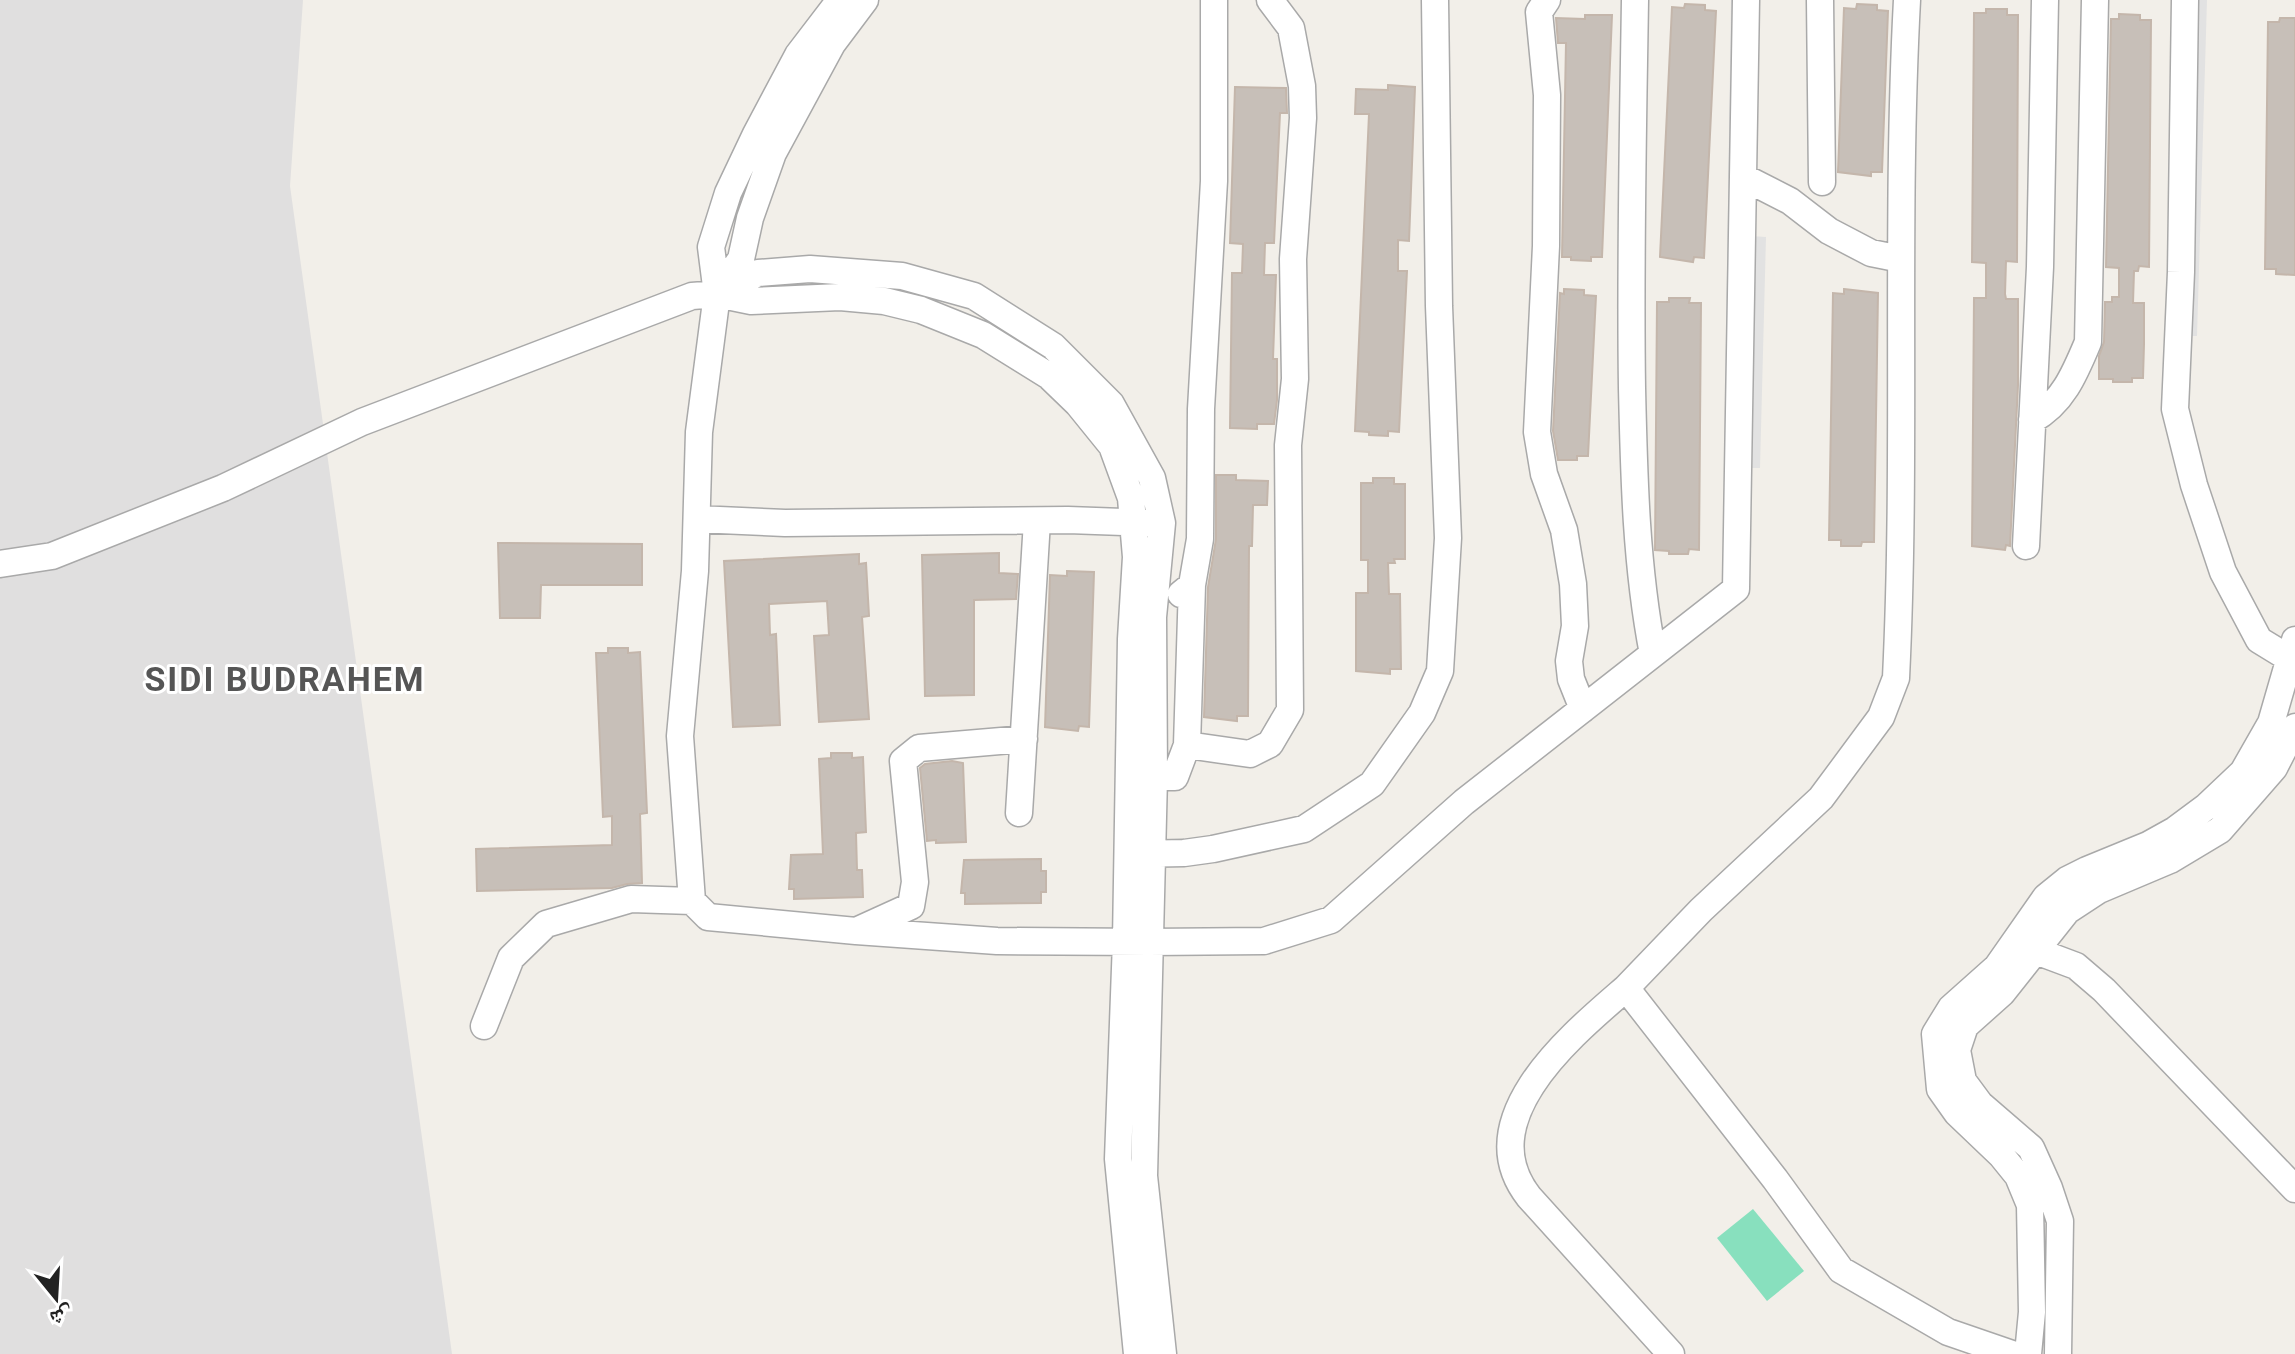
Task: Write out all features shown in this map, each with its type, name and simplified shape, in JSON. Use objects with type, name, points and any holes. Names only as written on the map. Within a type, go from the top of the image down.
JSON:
[{"type":"street","points":[[840,0],[798,55],[756,134],[728,193],[711,247],[717,294],[699,432],[695,571],[680,736],[692,901],[708,917],[856,931],[997,941],[1138,942],[1264,941],[1331,920],[1464,802],[1736,589],[1746,0]]},
{"type":"street","points":[[717,294],[741,259],[750,218],[773,153],[832,44],[865,0]]},
{"type":"street","points":[[1154,777],[1175,777],[1187,745],[1192,585],[1200,539],[1201,409],[1214,181],[1214,0]]},
{"type":"street","points":[[1187,745],[1250,754],[1270,744],[1290,710],[1288,445],[1295,379],[1293,259],[1303,118],[1302,86],[1291,28],[1270,0]]},
{"type":"street","points":[[1140,854],[1184,853],[1304,829],[1372,784],[1422,713],[1440,671],[1448,538],[1439,306],[1435,0]]},
{"type":"street","points":[[1547,0],[1539,12],[1547,110],[1546,246],[1537,432],[1544,474],[1564,530],[1573,584],[1575,626],[1569,661],[1571,679],[1583,709]]},
{"type":"street","points":[[1635,0],[1632,236],[1634,494],[1642,598],[1653,654]]},
{"type":"street","points":[[1820,0],[1822,182]]},
{"type":"street","points":[[1671,1354],[1529,1197],[1517,1178],[1512,1158],[1512,1130],[1533,1083],[1570,1038],[1626,988],[1701,910],[1821,798],[1881,717],[1896,678],[1902,422],[1903,80],[1907,0]]},
{"type":"street","points":[[2026,546],[2040,267],[2045,0]]},
{"type":"street","points":[[2032,420],[2047,412],[2072,381],[2088,342],[2095,0]]},
{"type":"street","points":[[2058,1354],[2060,1221],[2031,1148],[1980,1104],[1963,1081],[1957,1050],[1965,1026],[2002,993],[2046,897],[2067,880],[2175,830],[2206,807],[2243,772],[2271,723],[2293,654],[2259,640],[2223,572],[2194,485],[2175,409],[2185,0]]},
{"type":"street","points":[[1743,177],[1790,201],[1829,231],[1871,253],[1901,259]]},
{"type":"street","points":[[717,294],[758,273],[810,269],[902,276],[974,296],[1053,346],[1111,404],[1152,478],[1162,523],[1142,621],[1138,942],[1144,1176],[1163,1354]]},
{"type":"street","points":[[0,564],[52,556],[223,488],[376,416],[692,296],[717,294],[751,301],[840,297],[884,301],[921,310],[983,335],[1049,376],[1078,404],[1112,446],[1131,498],[1154,777],[1140,854]]},
{"type":"street","points":[[697,519],[785,523],[1162,523]]},
{"type":"street","points":[[1019,813],[1037,521]]},
{"type":"street","points":[[1142,621],[1192,585]]},
{"type":"street","points":[[2028,1354],[2032,1312],[2030,1205],[2018,1176],[1957,1113],[1940,1089],[1935,1034],[1951,1008],[2067,911],[2099,890],[2170,860],[2220,830],[2274,768],[2295,727]]},
{"type":"street","points":[[856,931],[911,906],[915,882],[903,761],[919,748],[1024,739]]},
{"type":"street","points":[[484,1026],[511,958],[546,924],[631,899],[692,901]]},
{"type":"street","points":[[1137,1354],[1118,1159],[1138,942]]},
{"type":"street","points":[[2024,946],[2076,966],[2104,990],[2295,1189]]},
{"type":"street","points":[[1626,988],[1775,1179],[1841,1270],[1948,1332],[2012,1354]]},
{"type":"shaded area","points":[[0,0],[303,0],[290,186],[452,1354],[0,1354]]},
{"type":"shaded area","points":[[1731,0],[1738,0],[1732,472],[1724,473]]},
{"type":"shaded area","points":[[2191,0],[2207,0],[2197,336],[2183,336]]},
{"type":"shaded area","points":[[1750,236],[1766,237],[1760,468],[1748,468]]},
{"type":"green space","points":[[1753,1209],[1804,1271],[1767,1301],[1717,1238]]},
{"type":"building","points":[[1685,4],[1705,5],[1705,10],[1716,11],[1704,258],[1694,257],[1693,262],[1660,257],[1672,7],[1684,8]]},
{"type":"building","points":[[1857,4],[1877,5],[1877,10],[1888,11],[1882,172],[1871,172],[1871,176],[1838,172],[1844,8],[1856,9]]},
{"type":"building","points":[[1986,9],[2007,9],[2007,15],[2018,15],[2017,262],[2006,261],[2005,294],[2006,299],[2018,299],[2018,385],[2010,546],[2006,545],[2005,550],[1972,546],[1974,298],[1986,298],[1986,263],[1972,262],[1974,13],[1986,13]]},
{"type":"building","points":[[2119,14],[2140,15],[2140,20],[2151,20],[2149,267],[2139,266],[2138,271],[2134,271],[2133,303],[2144,303],[2144,344],[2143,378],[2132,378],[2132,382],[2099,379],[2105,302],[2119,297],[2119,268],[2106,267],[2111,19],[2119,19]]},
{"type":"building","points":[[1585,15],[1612,15],[1602,257],[1591,257],[1591,261],[1562,257],[1566,43],[1558,43],[1556,18],[1585,19]]},
{"type":"building","points":[[2280,18],[2295,18],[2295,275],[2276,274],[2276,269],[2265,269],[2268,22],[2279,22]]},
{"type":"building","points":[[1388,85],[1415,87],[1409,241],[1398,240],[1398,271],[1407,271],[1399,432],[1388,431],[1388,436],[1355,431],[1369,114],[1355,114],[1356,89],[1388,90]]},
{"type":"building","points":[[1235,87],[1286,88],[1287,113],[1280,113],[1274,243],[1265,243],[1264,275],[1276,275],[1273,359],[1277,359],[1277,400],[1274,424],[1257,424],[1257,429],[1230,428],[1232,273],[1242,273],[1243,244],[1230,243]]},
{"type":"building","points":[[1564,289],[1584,290],[1584,295],[1596,296],[1588,456],[1577,456],[1577,460],[1558,460],[1553,431],[1560,293],[1564,294]]},
{"type":"building","points":[[1844,289],[1878,293],[1874,542],[1862,542],[1861,546],[1841,546],[1841,540],[1829,540],[1833,293],[1844,294]]},
{"type":"building","points":[[1669,298],[1690,298],[1689,303],[1701,303],[1699,550],[1689,549],[1688,554],[1655,550],[1657,302],[1669,302]]},
{"type":"building","points":[[1216,475],[1236,475],[1236,480],[1268,481],[1267,505],[1253,505],[1252,546],[1249,546],[1248,716],[1237,716],[1237,721],[1204,717],[1208,587],[1216,539]]},
{"type":"building","points":[[1373,478],[1394,478],[1394,484],[1405,484],[1405,559],[1394,559],[1395,563],[1388,563],[1389,594],[1400,594],[1401,669],[1390,669],[1390,674],[1356,671],[1356,593],[1368,593],[1368,560],[1361,560],[1361,483],[1373,483]]},
{"type":"building","points":[[498,543],[642,544],[642,585],[541,585],[540,618],[500,618]]},
{"type":"building","points":[[999,553],[999,573],[1018,574],[1016,599],[974,600],[974,695],[925,696],[922,555]]},
{"type":"building","points":[[859,554],[859,564],[866,563],[869,616],[862,617],[869,719],[819,722],[814,636],[829,635],[827,601],[769,604],[770,635],[776,634],[780,725],[733,727],[724,561]]},
{"type":"building","points":[[1067,571],[1094,572],[1089,727],[1079,726],[1078,731],[1045,727],[1050,575],[1067,576]]},
{"type":"building","points":[[608,648],[628,648],[628,653],[640,652],[647,813],[640,814],[642,883],[612,888],[477,891],[476,849],[612,845],[612,816],[603,817],[596,653],[608,653]]},
{"type":"building","points":[[831,753],[852,753],[852,758],[863,757],[866,832],[856,833],[857,870],[862,870],[863,897],[794,899],[794,889],[789,889],[791,855],[823,854],[819,759],[831,758]]},
{"type":"building","points":[[963,763],[966,842],[927,841],[920,768],[925,764]]},
{"type":"building","points":[[1041,859],[1041,871],[1046,871],[1046,892],[1041,892],[1041,903],[965,904],[965,893],[961,893],[964,860]]},
{"type":"district","name":"SIDI BUDRAHEM","points":[[285,679]]}]
